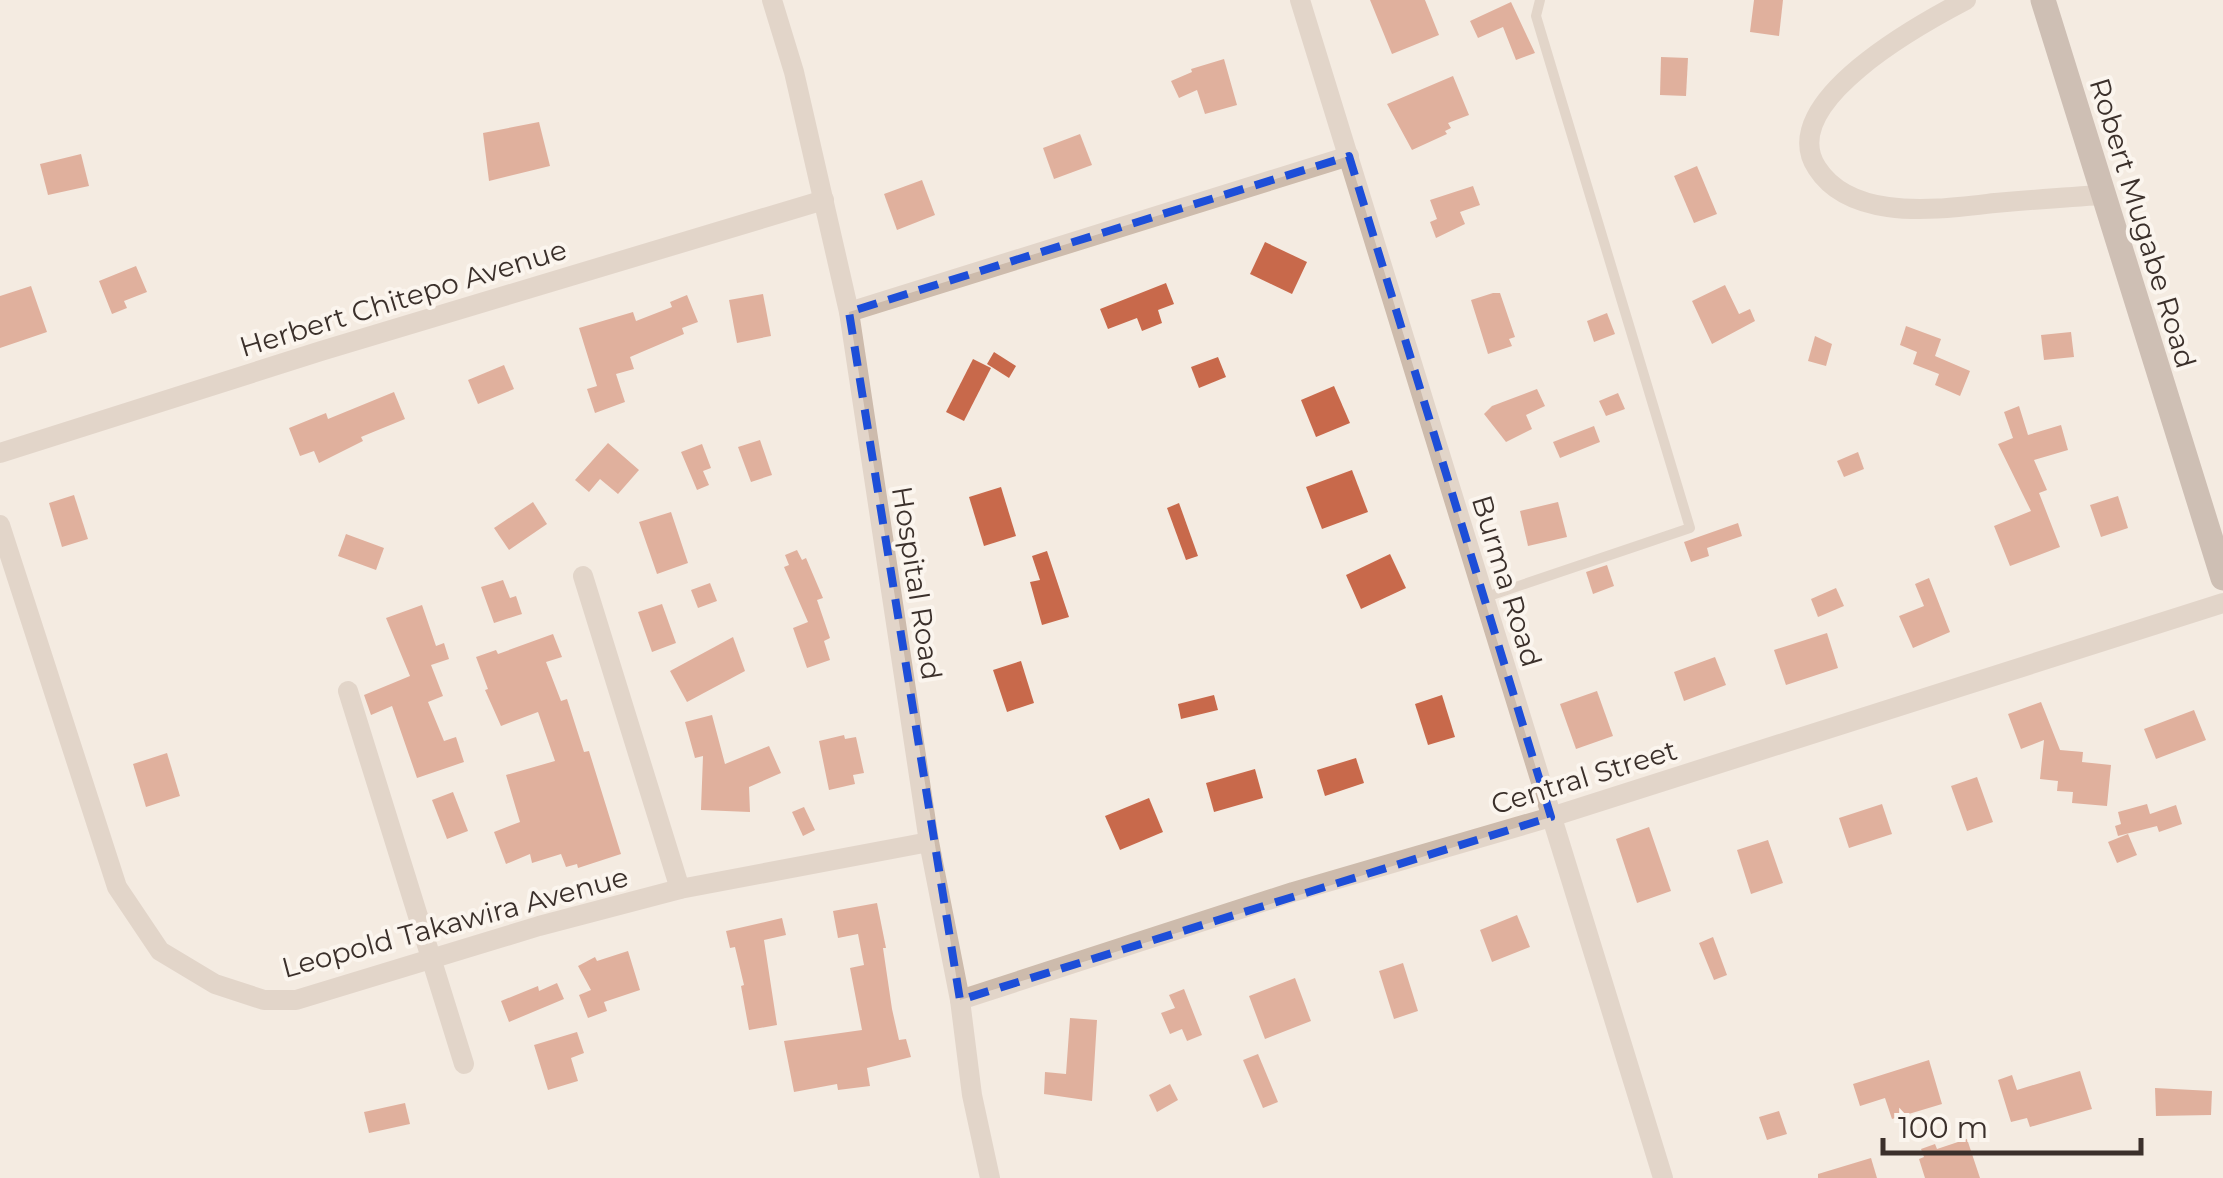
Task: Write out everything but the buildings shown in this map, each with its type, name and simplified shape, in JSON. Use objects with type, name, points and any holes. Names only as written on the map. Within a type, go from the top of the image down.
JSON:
[{"type":"main road","name":"Robert Mugabe Road","points":[[2043,0],[2223,578]]},
{"type":"street","name":"Hospital Road","points":[[772,0],[794,72],[848,312],[929,842],[990,1178]]},
{"type":"street","name":"Burma Road","points":[[1300,0],[1664,1178]]},
{"type":"street","points":[[1966,0],[1898,39],[1840,85],[1813,128],[1809,145],[1813,164],[1830,187],[1856,200],[1888,207],[1933,209],[2103,195]]},
{"type":"street","points":[[848,312],[1349,156]]},
{"type":"street","name":"Herbert Chitepo Avenue","points":[[0,454],[358,340],[824,200]]},
{"type":"street","name":"Leopold Takawira Avenue","points":[[0,525],[117,887],[160,951],[215,984],[264,1000],[296,1000],[539,926],[680,889],[929,842]]},
{"type":"street","points":[[583,576],[680,889]]},
{"type":"street","name":"Central Street","points":[[960,1000],[1293,892],[1552,817],[2223,603]]},
{"type":"street","points":[[348,691],[464,1064]]},
{"type":"lane","points":[[1482,598],[1690,528],[1536,16],[1540,0]]},
{"type":"highlighted area","points":[[1349,156],[1551,817],[960,1000],[849,312]]}]
